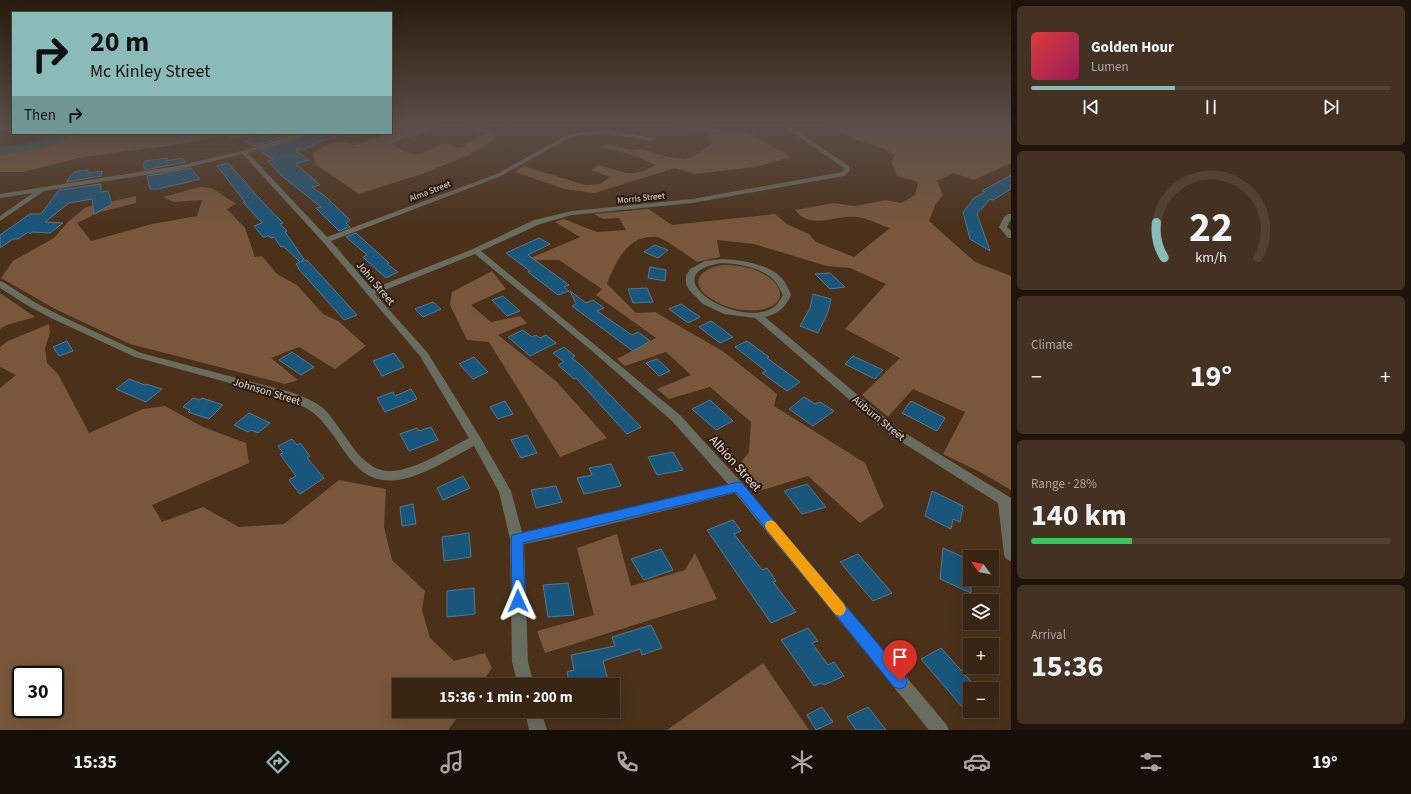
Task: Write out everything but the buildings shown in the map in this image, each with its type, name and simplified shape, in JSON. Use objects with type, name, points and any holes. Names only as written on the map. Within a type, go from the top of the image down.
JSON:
[{"type":"street","points":[[0,196],[177,168],[214,159]]},
{"type":"street","name":"John Street","points":[[251,159],[326,240],[424,354],[476,440]]},
{"type":"street","name":"Alma Street","points":[[326,240],[499,175],[527,159]]},
{"type":"street","name":"Morris Street","points":[[370,293],[476,251],[537,222],[552,217],[572,213],[692,201],[844,174],[847,167],[835,159]]},
{"type":"street","points":[[0,219],[44,188]]},
{"type":"street","points":[[1011,216],[1006,219],[1003,227],[1011,236]]},
{"type":"street","name":"Albion Street","points":[[476,251],[676,418],[738,487],[940,730]]},
{"type":"street","points":[[722,261],[742,262],[766,270],[780,281],[787,295],[782,307],[774,312],[758,316],[727,312],[706,302],[693,290],[690,284],[690,276],[693,271],[701,265],[722,261]]},
{"type":"street","name":"Johnson Street","points":[[0,284],[33,305],[83,331],[138,355],[287,395],[309,404],[320,412],[360,464],[372,472],[388,476],[409,472],[476,440]]},
{"type":"street","name":"Auburn Street","points":[[758,316],[893,431],[1007,503]]},
{"type":"street","points":[[476,440],[505,491],[517,539],[520,662],[524,678]]},
{"type":"street","points":[[517,539],[554,532],[738,487]]},
{"type":"street","points":[[1007,503],[1011,555]]},
{"type":"street","points":[[535,718],[538,730]]},
{"type":"shaded area","points":[[0,159],[75,159],[23,172],[0,172]]},
{"type":"shaded area","points":[[314,159],[459,159],[425,173],[359,194],[315,164]]},
{"type":"shaded area","points":[[642,159],[784,159],[755,167],[695,174],[675,168],[595,193],[565,189],[515,172],[524,166],[585,185],[600,184],[610,177],[591,170],[599,165],[621,172],[634,173],[640,172],[655,165]]},
{"type":"shaded area","points":[[893,159],[1011,159],[1011,163],[974,180],[953,173],[937,181],[943,195],[935,205],[929,221],[975,262],[1011,276],[1011,490],[982,473],[943,454],[965,412],[913,389],[888,417],[862,395],[900,358],[845,329],[886,284],[850,268],[827,266],[754,244],[717,240],[720,257],[697,262],[660,238],[647,237],[638,240],[624,251],[614,267],[607,284],[636,313],[655,312],[724,352],[777,394],[774,406],[865,463],[884,507],[860,523],[808,476],[756,492],[735,470],[749,452],[751,422],[710,387],[669,399],[657,389],[691,375],[666,352],[625,366],[617,359],[656,338],[596,295],[602,289],[559,260],[526,260],[580,237],[555,222],[564,219],[597,232],[626,230],[619,218],[603,219],[594,214],[648,209],[672,225],[775,214],[787,224],[809,234],[816,242],[854,257],[890,228],[870,220],[857,217],[816,221],[809,220],[795,210],[833,203],[855,206],[886,200],[901,203],[915,195],[918,182],[897,176],[892,163]]},
{"type":"shaded area","points":[[200,187],[212,188],[236,204],[227,209],[245,228],[255,257],[262,256],[277,274],[297,285],[323,314],[338,321],[366,346],[335,369],[299,347],[271,358],[298,380],[285,384],[130,344],[55,309],[1,278],[13,261],[54,238],[68,222],[86,207],[136,196],[136,203],[100,212],[77,223],[91,241],[152,224],[197,216],[202,200],[174,202],[163,197]]},
{"type":"shaded area","points":[[722,265],[746,267],[760,272],[768,277],[774,282],[780,293],[776,304],[759,310],[736,309],[725,306],[707,296],[701,290],[699,285],[701,275],[713,267]]},
{"type":"shaded area","points":[[492,271],[506,289],[471,305],[491,322],[520,316],[527,323],[498,335],[556,381],[607,438],[560,457],[489,342],[467,340],[450,305],[452,292]]},
{"type":"shaded area","points":[[0,293],[35,317],[7,325],[0,329]]},
{"type":"shaded area","points":[[49,324],[50,333],[45,348],[47,363],[58,374],[89,433],[143,409],[165,406],[203,427],[246,443],[249,463],[152,505],[162,522],[203,507],[239,527],[284,524],[339,480],[386,489],[384,527],[392,560],[425,591],[422,610],[430,638],[454,661],[485,653],[492,668],[485,678],[392,678],[392,718],[457,718],[448,730],[0,730],[0,388],[16,375],[0,367],[0,347],[8,341]]},
{"type":"shaded area","points":[[617,534],[631,586],[685,570],[695,553],[717,599],[545,653],[537,631],[594,615],[577,548]]},
{"type":"shaded area","points":[[763,663],[809,730],[667,730]]},
{"type":"slow traffic","points":[[771,526],[840,609]]},
{"type":"route","points":[[518,601],[517,539],[554,532],[738,487],[900,681]]}]
